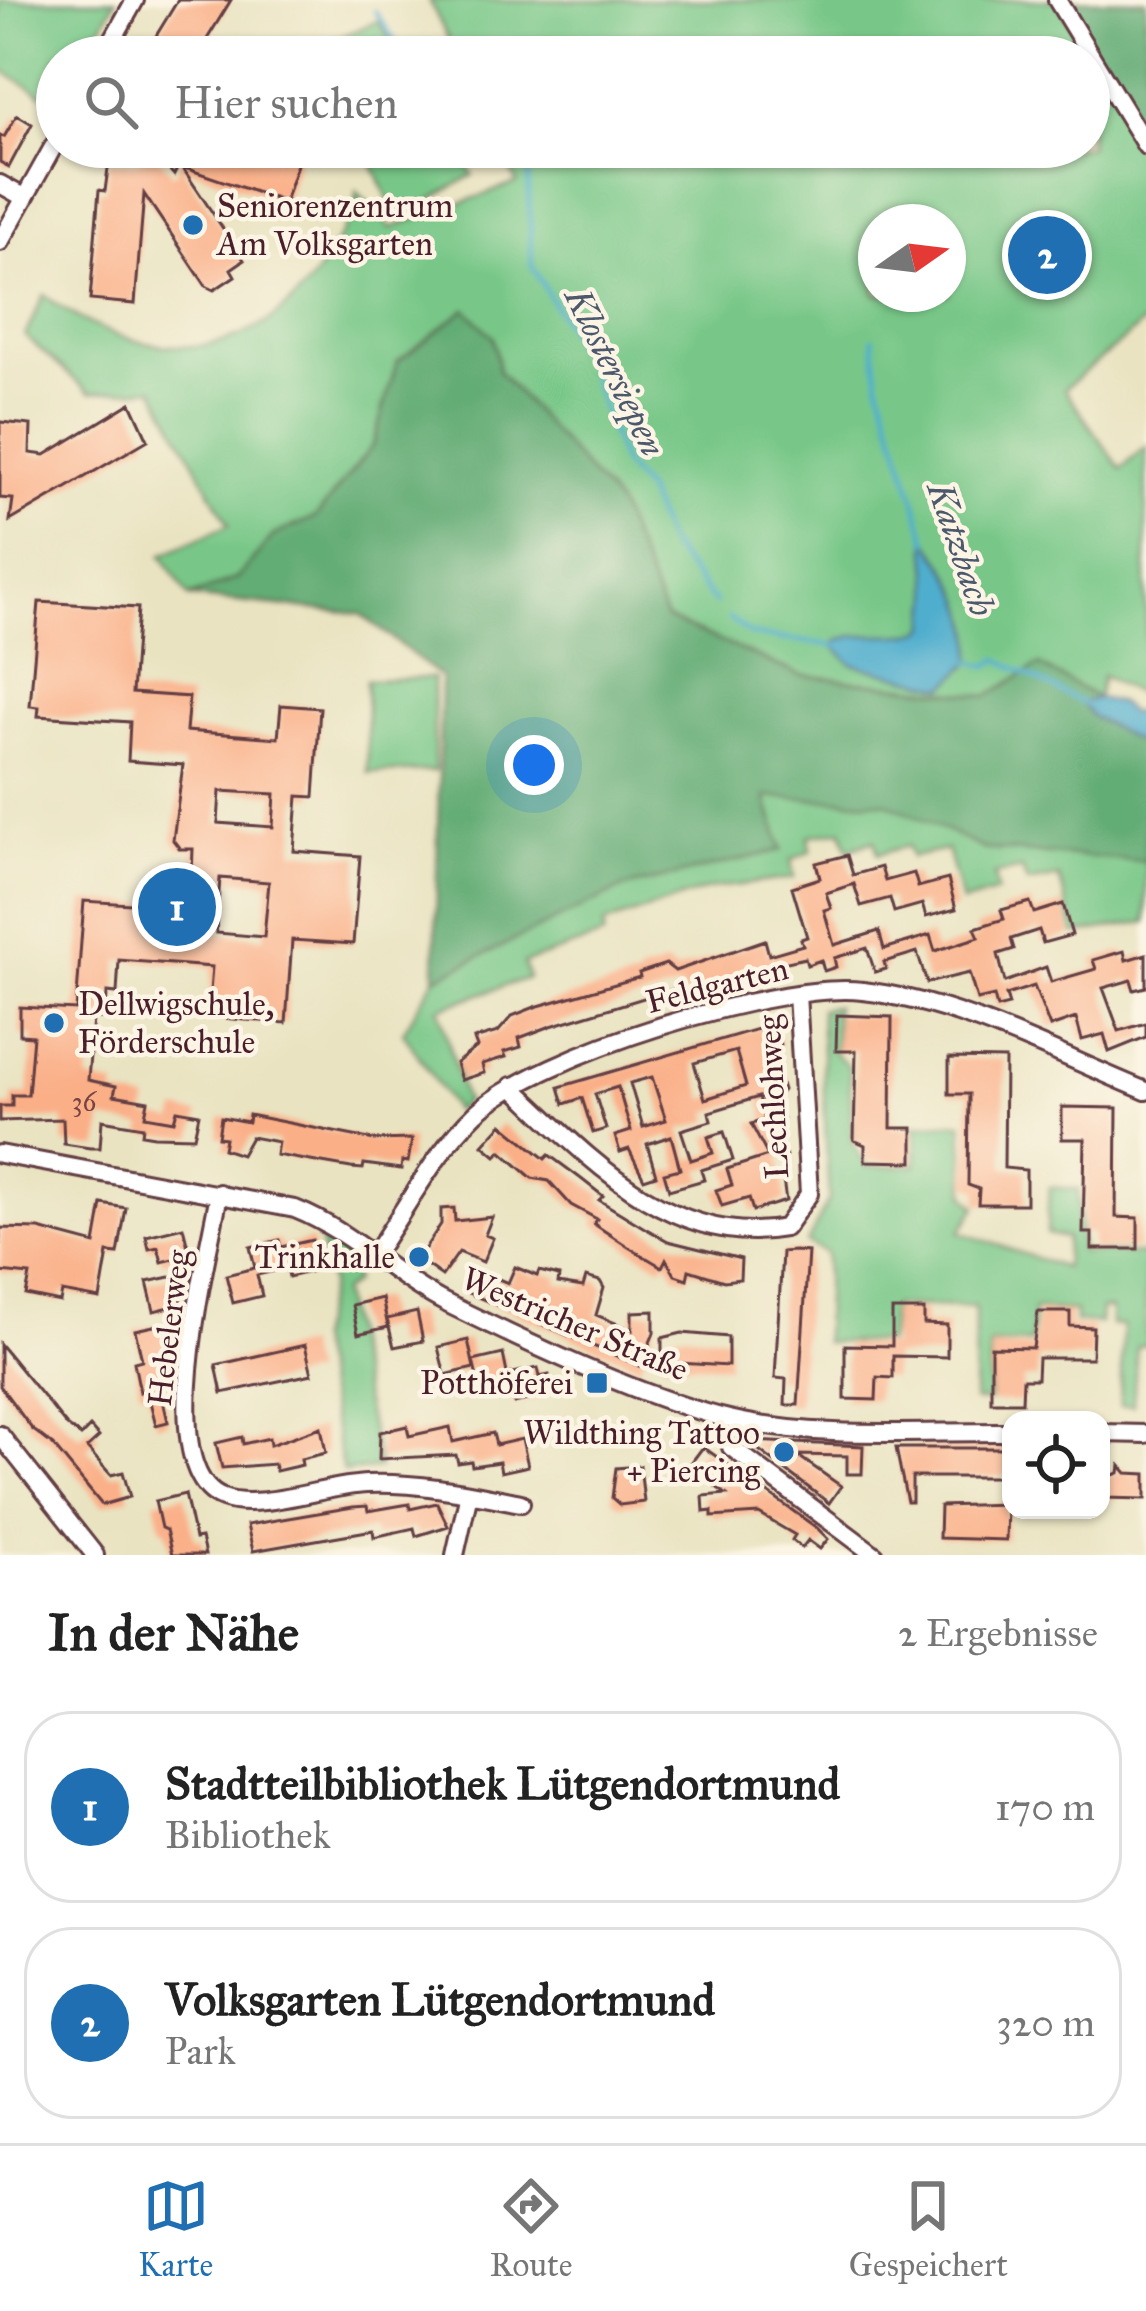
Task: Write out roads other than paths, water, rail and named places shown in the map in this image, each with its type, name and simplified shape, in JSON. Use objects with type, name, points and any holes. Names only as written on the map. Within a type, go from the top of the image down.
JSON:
[{"type":"street","points":[[115,36],[135,0]]},
{"type":"street","points":[[1057,0],[1079,36]]},
{"type":"street","points":[[1110,87],[1146,146]]},
{"type":"street","points":[[0,242],[42,168]]},
{"type":"street","points":[[0,184],[25,198]]},
{"type":"street","name":"Feldgarten","points":[[375,1253],[457,1133],[512,1086],[564,1059],[797,994],[858,990],[933,1005],[1146,1090]]},
{"type":"street","name":"Lechlohweg","points":[[512,1086],[607,1174],[651,1203],[736,1230],[785,1228],[809,1194],[797,994]]},
{"type":"street","name":"Westricher Straße","points":[[0,1154],[295,1209],[375,1253],[446,1304],[728,1419],[776,1426],[1002,1432]]},
{"type":"street","name":"Hebelerweg","points":[[219,1193],[185,1404],[198,1469],[210,1490],[225,1499],[252,1502],[373,1483],[521,1503]]},
{"type":"street","points":[[1110,1433],[1146,1434]]},
{"type":"street","points":[[0,1436],[95,1555]]},
{"type":"street","points":[[731,1447],[875,1555]]},
{"type":"street","points":[[455,1555],[469,1493]]},
{"type":"water","points":[[926,538],[954,581],[971,627],[972,661],[945,687],[852,664],[833,645],[853,636],[927,628],[931,597]]},
{"type":"water","points":[[1097,698],[1119,703],[1130,713],[1146,710],[1146,747],[1091,716],[1081,703]]},
{"type":"waterway","name":"Klostersiepen","points":[[375,11],[392,36]]},
{"type":"waterway","name":"Klostersiepen","points":[[526,168],[532,266],[585,359],[622,463],[646,492],[668,544],[715,603]]},
{"type":"waterway","name":"Katzbach","points":[[873,338],[879,382],[928,543]]},
{"type":"waterway","name":"Klostersiepen","points":[[729,618],[751,635],[839,646]]},
{"type":"waterway","name":"Katzbach","points":[[969,661],[989,666],[998,659],[1086,705]]},
{"type":"place","name":"Seniorenzentrum Am Volksgarten","points":[[193,225]]},
{"type":"place","name":"Volksgarten Lütgendortmund","points":[[1047,255]]},
{"type":"place","name":"Stadtteilbibliothek Lütgendortmund","points":[[177,907]]},
{"type":"place","name":"Dellwigschule, Förderschule","points":[[54,1023]]},
{"type":"place","name":"Trinkhalle","points":[[419,1257]]},
{"type":"place","name":"Potthöferei","points":[[597,1383]]},
{"type":"place","name":"Wildthing Tattoo + Piercing","points":[[784,1452]]}]
